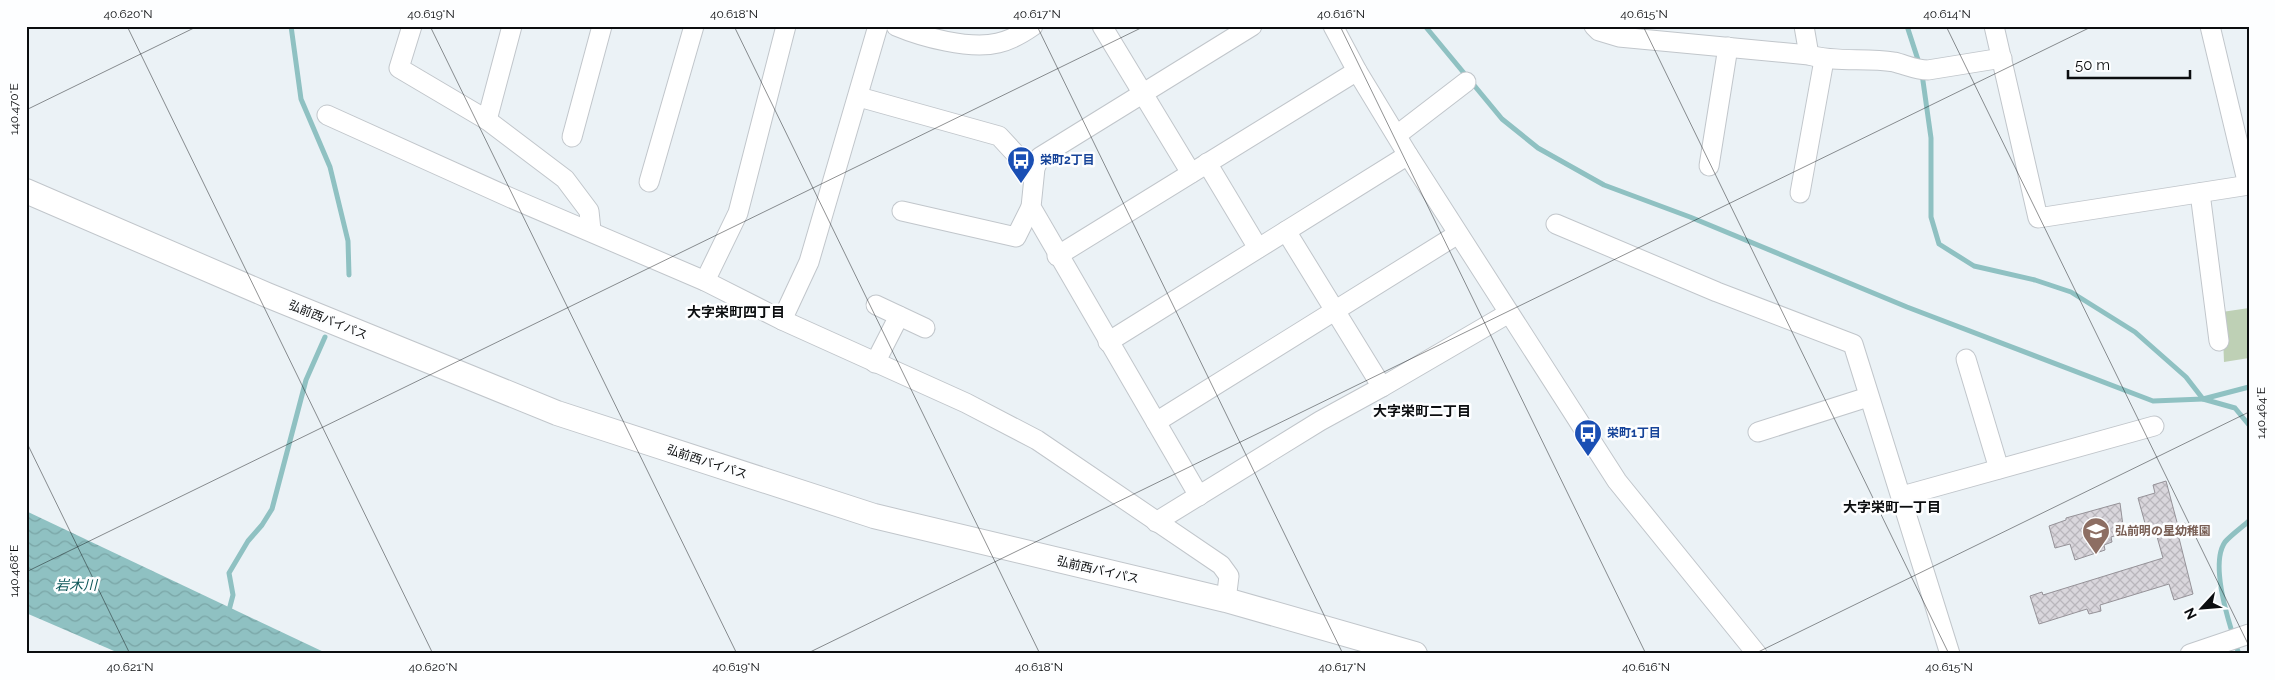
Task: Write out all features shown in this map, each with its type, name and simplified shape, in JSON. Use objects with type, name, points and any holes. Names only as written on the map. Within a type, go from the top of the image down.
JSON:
[{"type":"street","points":[[412,26],[399,68],[487,120],[565,180],[589,211],[591,230]]},
{"type":"street","points":[[487,120],[512,26]]},
{"type":"street","points":[[572,137],[602,26]]},
{"type":"street","points":[[649,182],[694,26]]},
{"type":"street","points":[[705,281],[738,213],[786,26]]},
{"type":"street","points":[[782,320],[809,262],[859,97],[878,26]]},
{"type":"street","points":[[896,26],[936,38],[973,45],[998,43],[1022,34],[1033,26]]},
{"type":"street","points":[[1102,26],[1190,173]]},
{"type":"street","points":[[902,211],[1016,237],[1031,207],[1035,168],[1040,157],[1252,26]]},
{"type":"street","points":[[1333,26],[1357,71],[1408,155],[1617,481],[1757,654]]},
{"type":"street","points":[[1594,26],[1599,31],[1619,37],[1728,47],[1816,58],[1893,62],[1923,70],[2002,58]]},
{"type":"street","points":[[1800,193],[1816,58],[1804,26]]},
{"type":"street","points":[[1994,26],[2038,218],[2248,185],[2210,26]]},
{"type":"street","points":[[1709,166],[1728,47]]},
{"type":"street","points":[[1057,256],[1357,71]]},
{"type":"street","points":[[1397,136],[1466,82]]},
{"type":"street","points":[[859,97],[999,136],[1023,162],[1035,168]]},
{"type":"street","points":[[327,115],[511,198],[591,230],[705,281],[782,320],[966,403],[1037,440],[1221,565],[1229,576],[1226,600]]},
{"type":"street","points":[[1108,342],[1408,155]]},
{"type":"street","points":[[1207,162],[1258,248]]},
{"type":"street","name":"弘前西バイパス","points":[[26,191],[267,295],[557,413],[874,516],[1226,600],[1415,654]]},
{"type":"street","points":[[2200,193],[2219,341]]},
{"type":"street","points":[[1031,207],[1057,256],[1199,496]]},
{"type":"street","points":[[1556,224],[1718,292],[1853,344],[1868,397],[1902,496],[1950,654]]},
{"type":"street","points":[[1286,231],[1382,387]]},
{"type":"street","points":[[1156,422],[1458,234]]},
{"type":"street","points":[[876,305],[924,328]]},
{"type":"street","points":[[1156,522],[1320,420],[1382,387],[1509,313]]},
{"type":"street","points":[[875,363],[899,316]]},
{"type":"street","points":[[1966,359],[1999,469]]},
{"type":"street","points":[[1758,432],[1868,397]]},
{"type":"street","points":[[1902,496],[2154,426]]},
{"type":"street","points":[[2190,654],[2237,638]]},
{"type":"green space","points":[[2249,308],[2249,358],[2224,362],[2222,312]]},
{"type":"water","name":"岩木川","points":[[26,511],[328,654],[121,654],[26,613]]},
{"type":"building","points":[[2166,481],[2178,526],[2185,523],[2188,536],[2179,538],[2193,594],[2174,600],[2169,584],[2100,605],[2101,611],[2089,614],[2087,609],[2039,624],[2030,596],[2042,592],[2043,595],[2163,558],[2156,533],[2148,534],[2138,498],[2155,493],[2153,485]]},
{"type":"building","points":[[2120,503],[2124,533],[2111,537],[2112,542],[2104,545],[2105,550],[2075,560],[2070,544],[2055,548],[2049,526],[2066,520],[2066,518]]},
{"type":"waterway","points":[[291,26],[301,99],[330,167],[348,241],[349,275]]},
{"type":"waterway","points":[[1425,26],[1502,119],[1538,148],[1604,185],[1690,217],[1907,307],[2153,401],[2203,399],[2249,387]]},
{"type":"waterway","points":[[1907,26],[1920,66]]},
{"type":"waterway","points":[[1922,74],[1931,138],[1931,217],[1939,244],[1974,266],[2035,280],[2071,292],[2135,332],[2186,377],[2203,399],[2235,408],[2249,425]]},
{"type":"waterway","points":[[228,614],[233,595],[229,573],[248,541],[262,525],[272,509],[306,380],[325,337]]},
{"type":"waterway","points":[[2233,635],[2221,588],[2219,562],[2225,542],[2249,521]]},
{"type":"waterway","points":[[2235,643],[2239,654]]},
{"type":"place","name":"栄町2丁目","points":[[1021,184]]},
{"type":"place","name":"栄町1丁目","points":[[1588,457]]},
{"type":"place","name":"弘前明の星幼稚園","points":[[2096,555]]},
{"type":"district","name":"大字栄町四丁目","points":[[736,312]]},
{"type":"district","name":"大字栄町二丁目","points":[[1422,411]]},
{"type":"district","name":"大字栄町一丁目","points":[[1892,507]]}]
